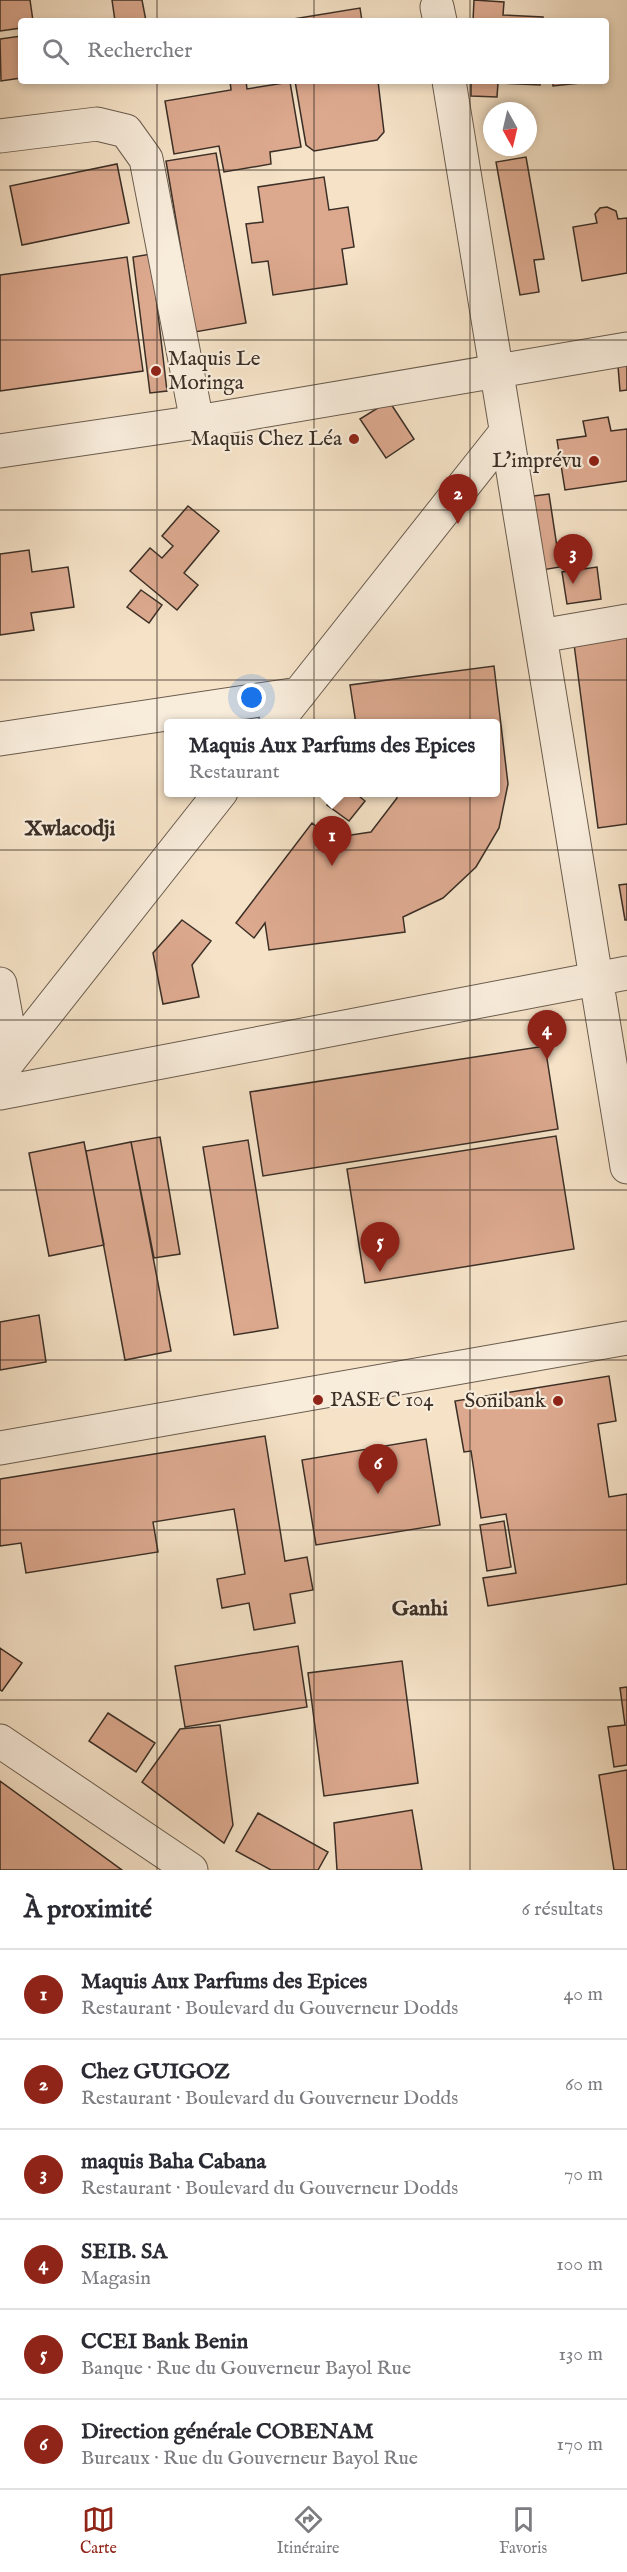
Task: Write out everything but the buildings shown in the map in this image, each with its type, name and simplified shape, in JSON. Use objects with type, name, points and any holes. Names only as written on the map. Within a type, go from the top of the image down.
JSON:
[{"type":"street","points":[[449,84],[540,636],[612,976],[627,1167]]},
{"type":"street","points":[[0,136],[97,124],[126,131],[146,159],[197,422]]},
{"type":"street","points":[[0,451],[197,422],[627,349]]},
{"type":"street","points":[[278,719],[506,432]]},
{"type":"street","points":[[540,636],[627,621]]},
{"type":"street","points":[[0,739],[299,694]]},
{"type":"street","points":[[6,1064],[217,797]]},
{"type":"street","points":[[0,1093],[612,976]]},
{"type":"street","points":[[0,984],[6,1064]]},
{"type":"street","points":[[0,1448],[627,1338]]},
{"type":"street","points":[[0,1741],[191,1870]]},
{"type":"place","name":"Maquis Le Moringa","points":[[156,371]]},
{"type":"place","name":"Maquis Chez Léa","points":[[354,439]]},
{"type":"place","name":"L'imprévu","points":[[594,461]]},
{"type":"place","name":"Chez GUIGOZ","points":[[458,524]]},
{"type":"place","name":"maquis Baha Cabana","points":[[573,584]]},
{"type":"place","name":"Maquis Aux Parfums des Epices","points":[[332,866]]},
{"type":"place","name":"SEIB. SA","points":[[547,1060]]},
{"type":"place","name":"CCEI Bank Benin","points":[[380,1272]]},
{"type":"place","name":"PASE C 104","points":[[318,1400]]},
{"type":"place","name":"Sonibank","points":[[558,1401]]},
{"type":"place","name":"Direction générale COBENAM","points":[[378,1494]]},
{"type":"district","name":"Xwlacodji","points":[[70,829]]},
{"type":"district","name":"Ganhi","points":[[420,1609]]}]
